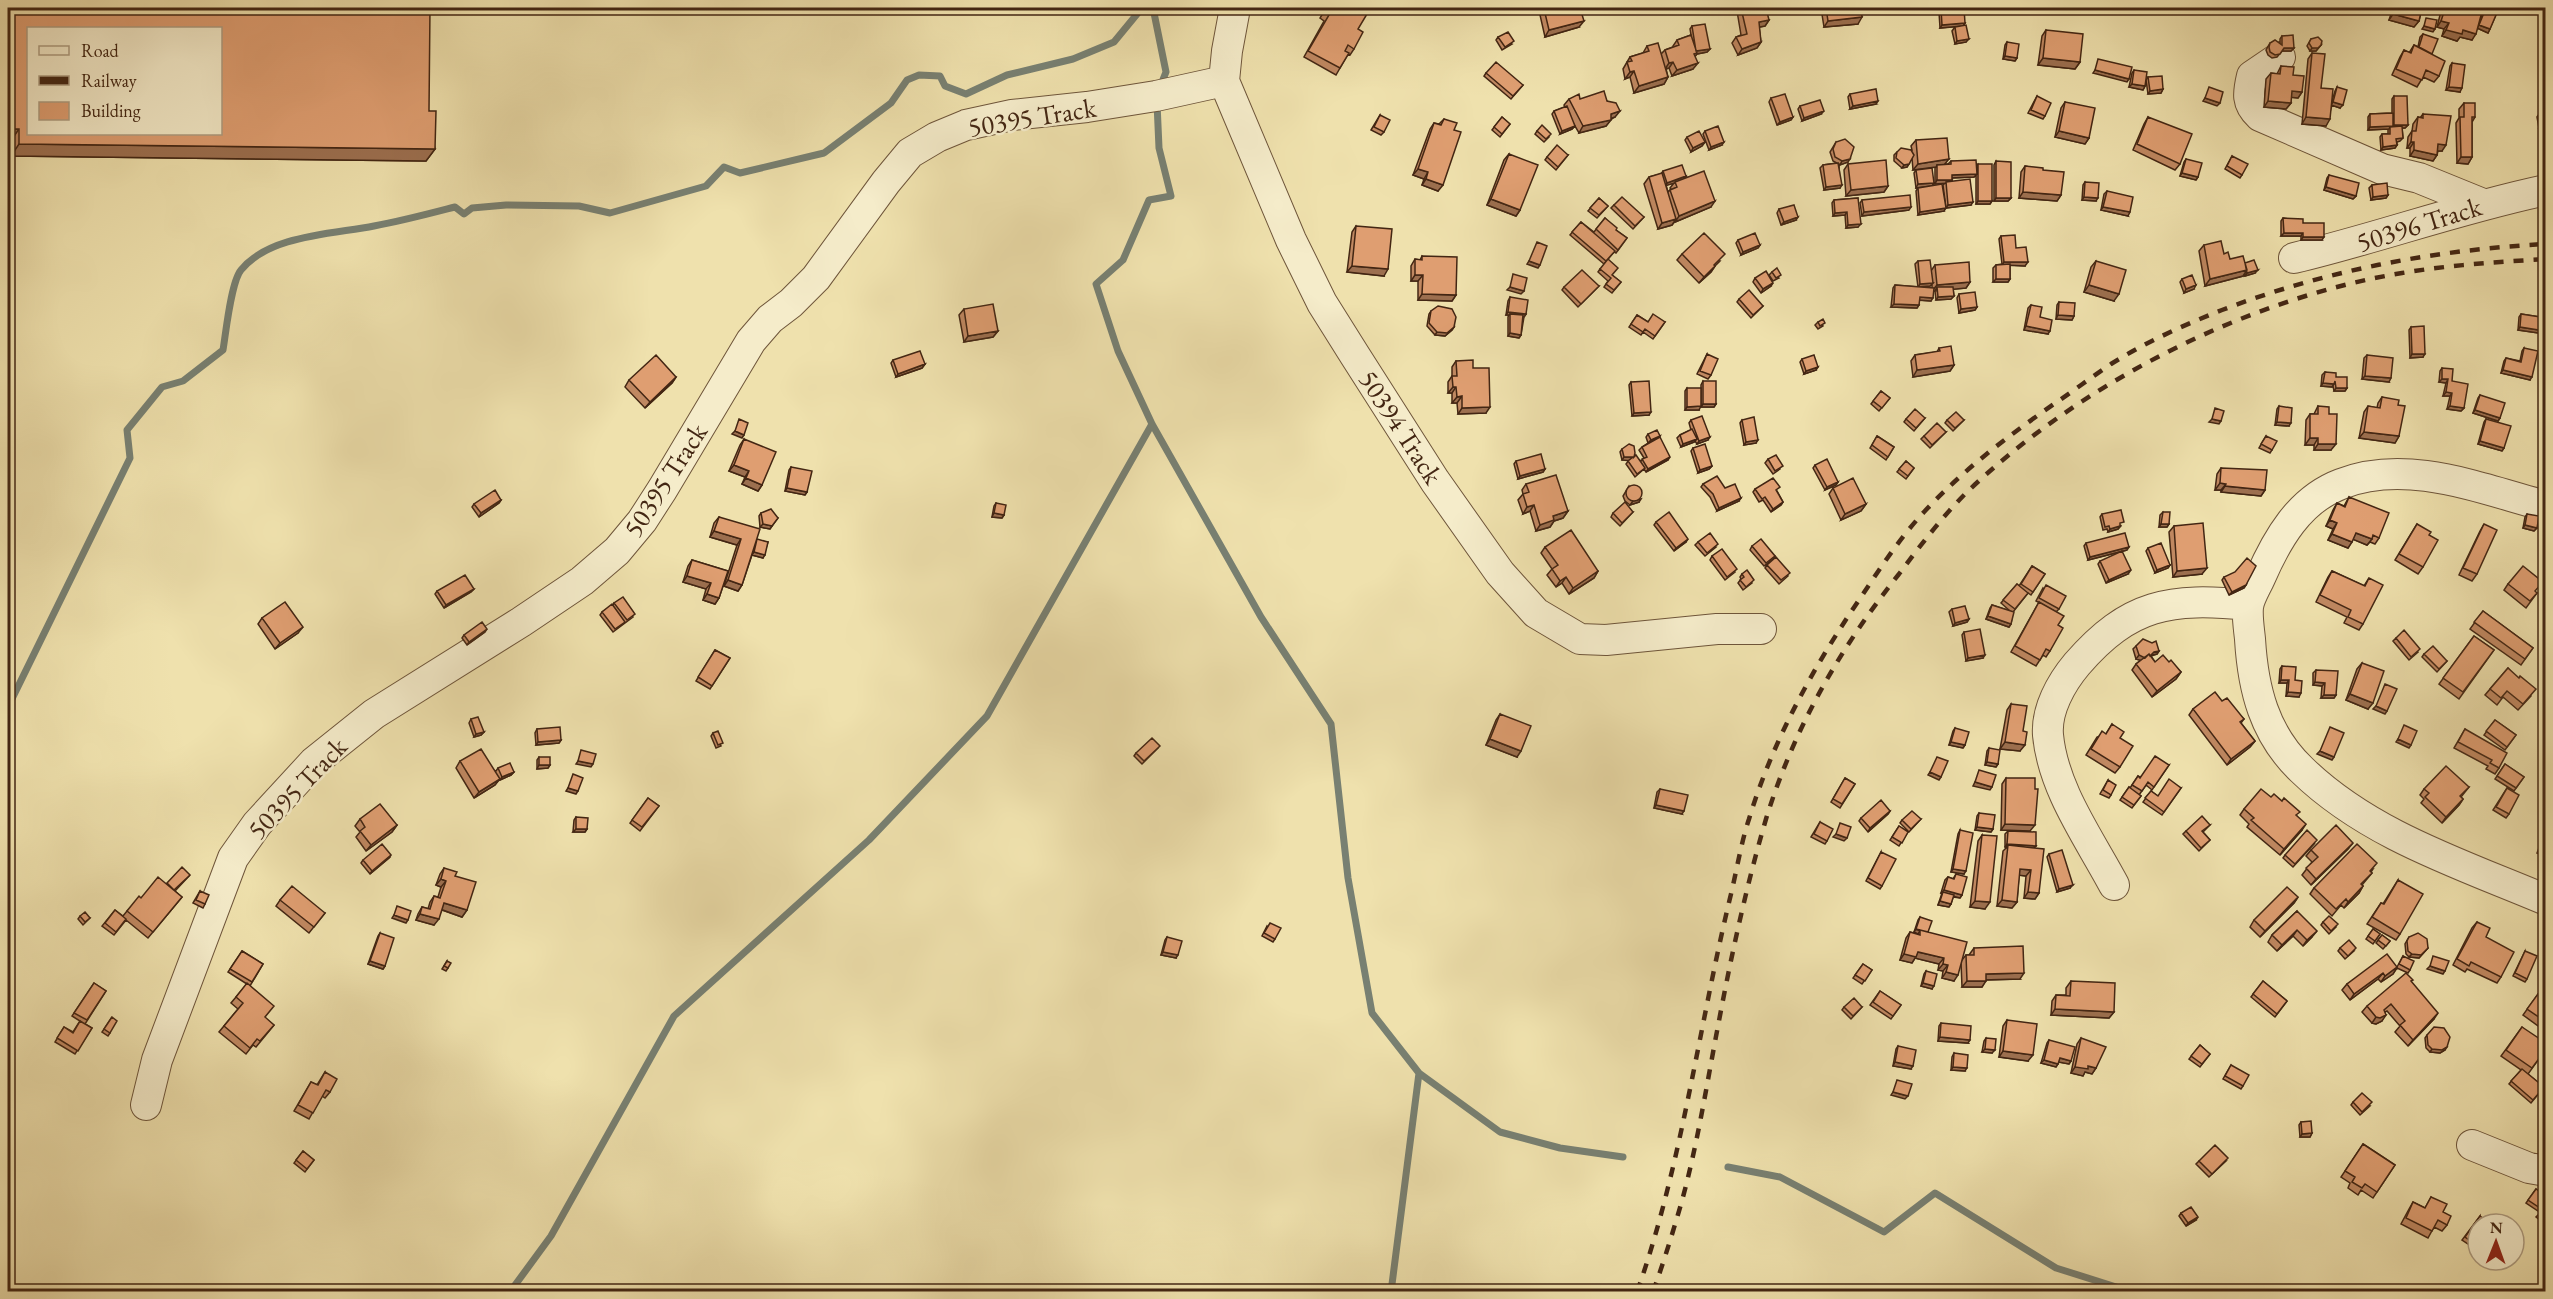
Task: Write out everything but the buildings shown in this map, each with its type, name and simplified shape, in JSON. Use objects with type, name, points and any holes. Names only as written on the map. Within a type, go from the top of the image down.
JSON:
[{"type":"street","name":"50394 Track","points":[[1235,8],[1224,81],[1291,240],[1322,303],[1469,532],[1500,573],[1536,613],[1580,639],[1606,640],[1718,628],[1761,629]]},
{"type":"street","points":[[2280,57],[2252,76],[2249,100],[2252,108],[2260,116],[2296,129],[2364,161],[2419,178],[2483,204]]},
{"type":"street","name":"50395 Track","points":[[146,1105],[157,1060],[233,858],[257,824],[314,762],[374,714],[521,622],[582,580],[617,551],[642,521],[662,490],[751,341],[770,319],[791,303],[816,278],[910,153],[937,137],[966,125],[1012,115],[1133,100],[1224,81]]},
{"type":"street","name":"50396 Track","points":[[2294,258],[2362,242],[2483,204],[2546,190]]},
{"type":"street","points":[[2546,506],[2438,478],[2407,474],[2372,477],[2341,484],[2313,501],[2289,523],[2277,541],[2248,605],[2252,675],[2262,711],[2278,742],[2301,770],[2372,823],[2412,843],[2546,900]]},
{"type":"street","points":[[2114,885],[2059,783],[2048,732],[2057,694],[2073,669],[2097,641],[2133,616],[2158,607],[2197,601],[2248,605]]},
{"type":"street","points":[[2472,1145],[2529,1168],[2546,1171]]},
{"type":"waterway","points":[[8,707],[130,458],[127,430],[162,387],[183,381],[223,350],[234,285],[241,270],[253,258],[268,249],[303,238],[384,224],[455,207],[464,214],[472,208],[506,205],[579,206],[610,213],[706,186],[724,167],[740,173],[824,153],[891,103],[907,80],[919,75],[940,76],[945,86],[966,94],[1007,75],[1073,59],[1114,42],[1142,8]]},
{"type":"waterway","points":[[1153,8],[1166,72],[1160,87]]},
{"type":"waterway","points":[[1157,103],[1159,148],[1171,196],[1149,200],[1123,260],[1096,284],[1118,351],[1152,424],[1261,617],[1331,724],[1348,878],[1372,1013],[1419,1073],[1391,1292]]},
{"type":"waterway","points":[[510,1292],[551,1236],[674,1016],[869,840],[987,716],[1152,424]]},
{"type":"waterway","points":[[1419,1073],[1500,1132],[1560,1148],[1623,1157]]},
{"type":"waterway","points":[[1728,1167],[1780,1177],[1884,1232],[1935,1193],[2056,1268],[2132,1292]]},
{"type":"railway","points":[[1637,1292],[1666,1195],[1741,847],[1758,792],[1792,712],[1820,661],[1877,573],[1914,524],[1954,482],[2020,428],[2111,364],[2179,328],[2261,296],[2341,273],[2463,251],[2546,244]]},
{"type":"railway","points":[[1653,1292],[1683,1197],[1698,1133],[1739,922],[1777,785],[1805,721],[1838,660],[1877,602],[1949,511],[2012,452],[2061,415],[2169,351],[2226,325],[2284,303],[2343,285],[2402,273],[2456,266],[2546,259]]}]
